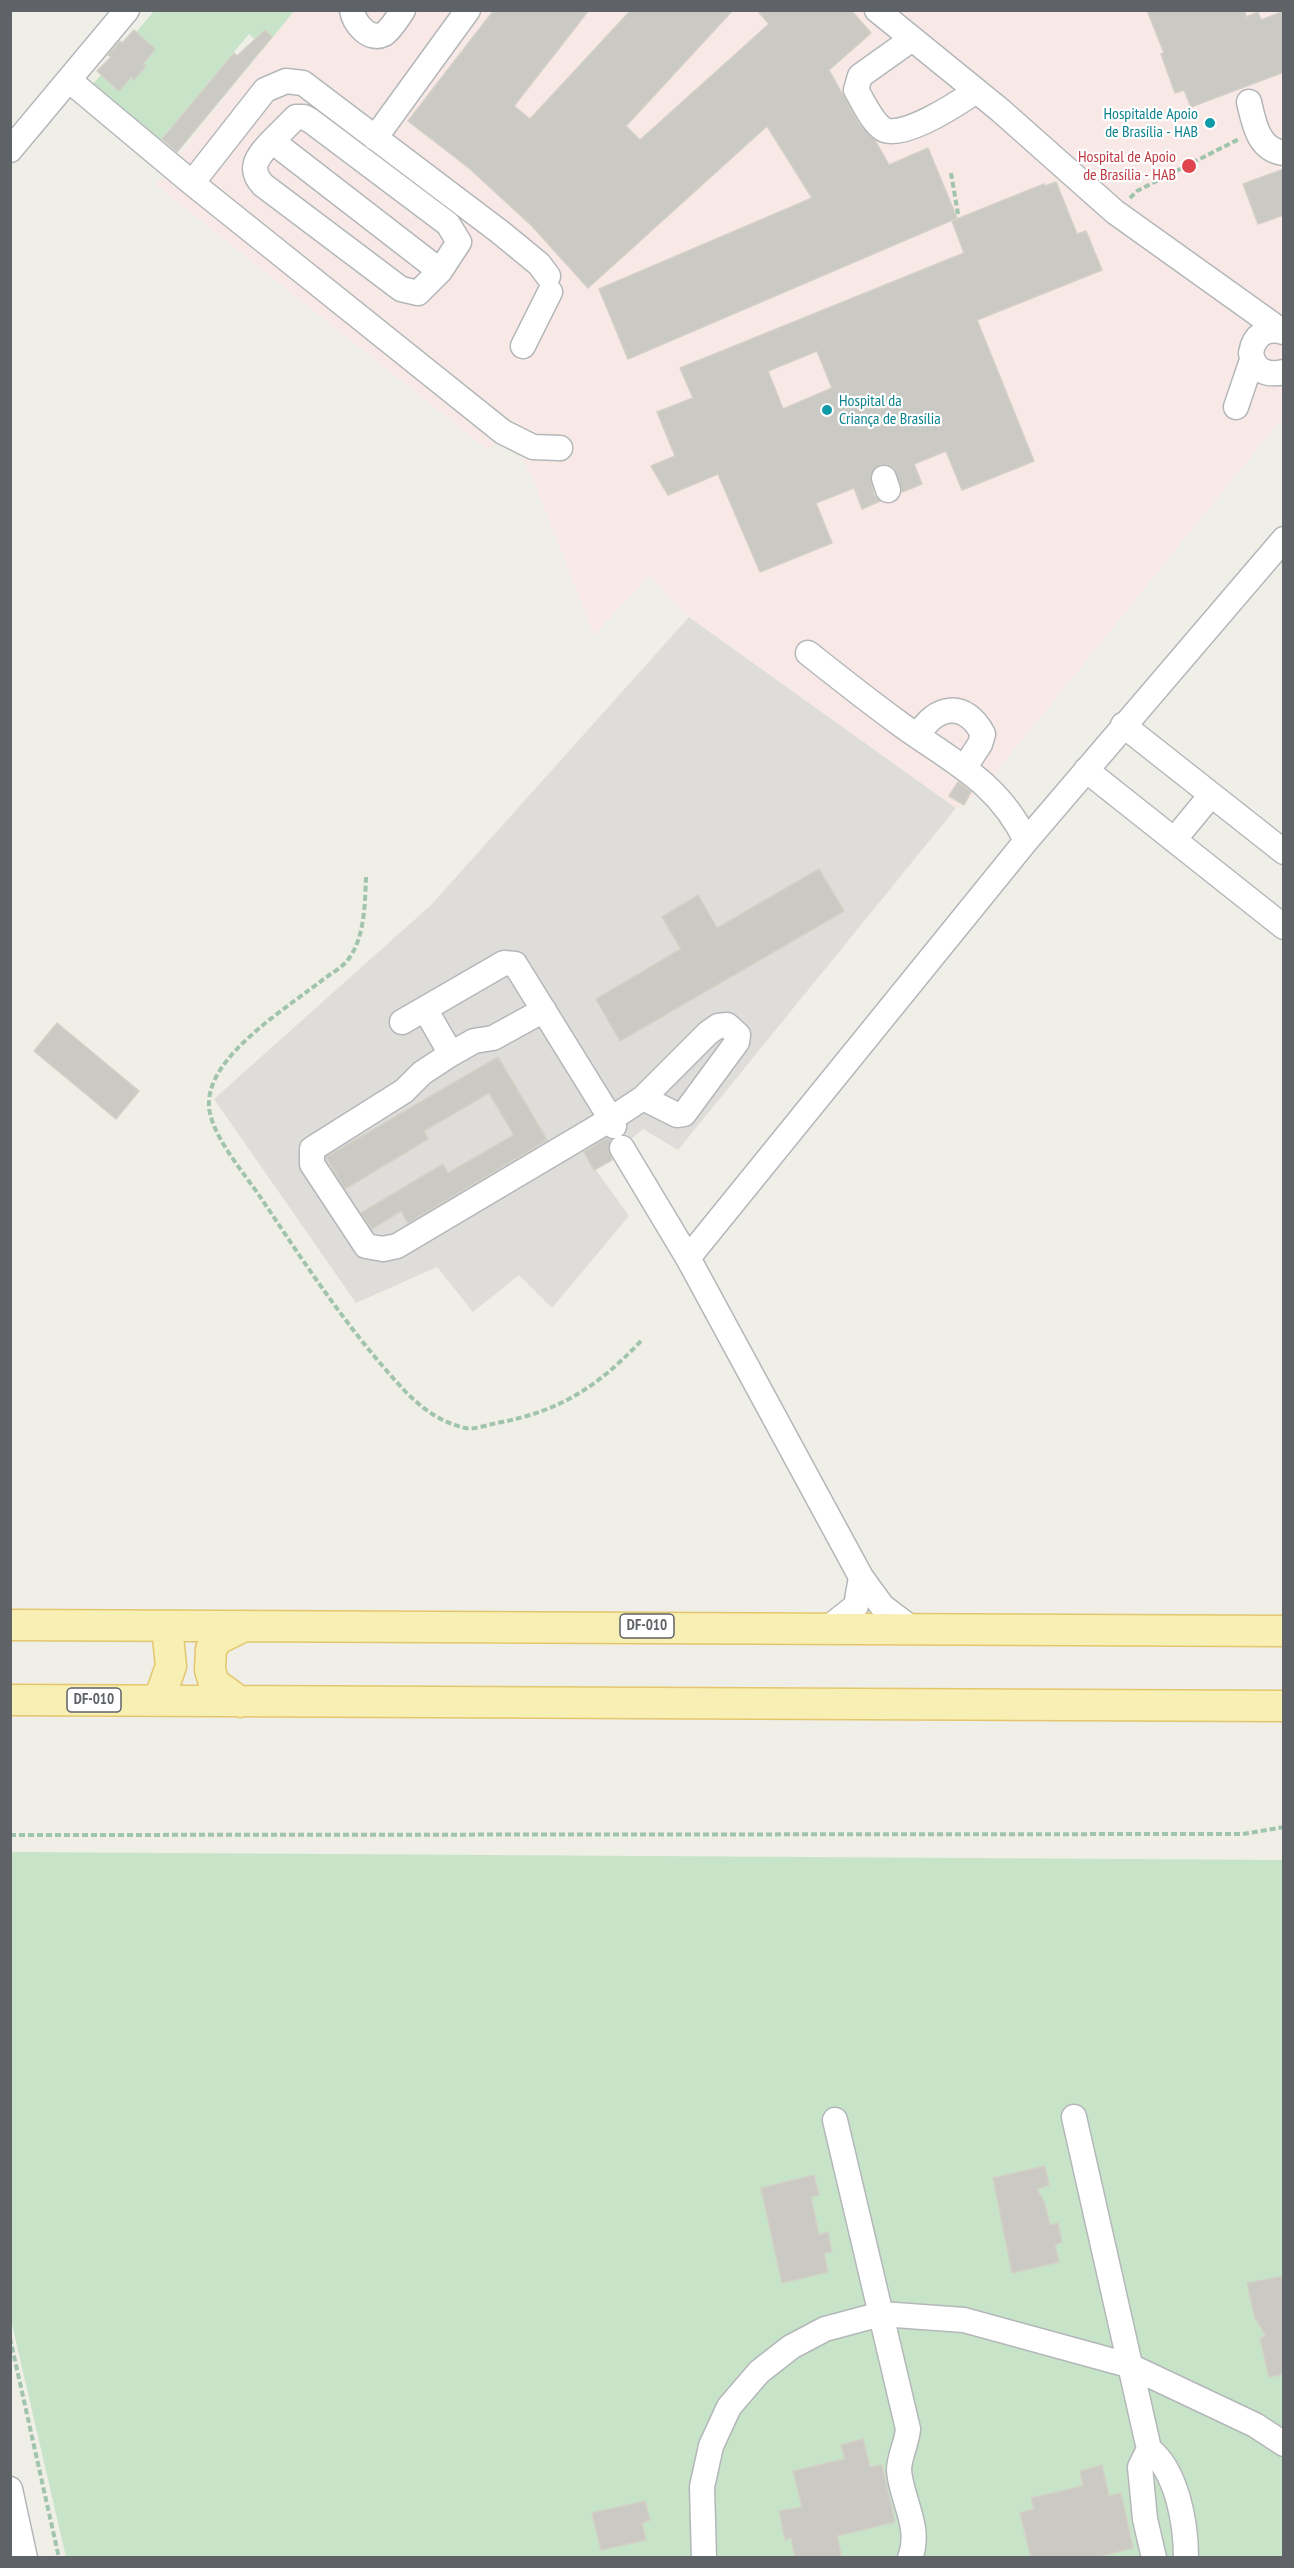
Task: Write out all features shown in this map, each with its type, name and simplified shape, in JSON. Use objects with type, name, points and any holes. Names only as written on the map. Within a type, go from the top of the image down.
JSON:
[{"type":"main road","name":"DF-010","points":[[10,1625],[1284,1631]]},
{"type":"main road","points":[[240,1702],[214,1683],[210,1670],[211,1649],[218,1639],[244,1626]]},
{"type":"main road","points":[[159,1700],[171,1666],[171,1648],[167,1627]]},
{"type":"main road","name":"DF-010","points":[[10,1700],[1284,1706]]},
{"type":"street","points":[[10,150],[127,10]]},
{"type":"street","points":[[352,10],[358,24],[367,33],[377,36],[386,33],[403,10]]},
{"type":"street","points":[[352,153],[372,136],[468,10]]},
{"type":"street","points":[[877,10],[976,91],[1115,212],[1283,332]]},
{"type":"street","points":[[912,39],[860,76],[856,83],[856,90],[879,126],[885,131],[894,131],[933,118],[976,91]]},
{"type":"street","points":[[70,81],[192,183],[503,432],[533,447],[560,448]]},
{"type":"street","points":[[192,183],[265,90],[286,81],[303,83],[529,255],[549,284],[523,346]]},
{"type":"street","points":[[1249,102],[1256,130],[1273,151],[1284,153]]},
{"type":"street","points":[[303,117],[352,153],[456,232],[459,242],[457,249],[440,271],[418,293],[401,289],[255,177],[254,168],[260,153],[288,122],[303,117]]},
{"type":"street","points":[[272,141],[440,271]]},
{"type":"street","points":[[1241,300],[1252,353],[1264,373],[1278,373]]},
{"type":"street","points":[[1278,373],[1236,407],[1252,353],[1264,332],[1283,332]]},
{"type":"street","points":[[688,1258],[1026,841],[1283,539]]},
{"type":"street","points":[[808,653],[918,736],[965,767],[1006,805],[1026,841]]},
{"type":"street","points":[[918,736],[934,715],[947,710],[962,712],[977,723],[983,734],[980,744],[965,767]]},
{"type":"street","points":[[1123,725],[1284,852]]},
{"type":"street","points":[[1086,770],[1284,927]]},
{"type":"street","points":[[1174,840],[1211,795]]},
{"type":"street","points":[[402,1022],[504,963],[511,963],[522,974],[616,1131],[688,1258],[861,1577],[882,1606],[910,1628]]},
{"type":"street","points":[[425,1009],[451,1054]]},
{"type":"street","points":[[543,1010],[493,1038],[474,1041],[451,1054],[422,1073],[404,1091],[320,1141],[312,1149],[312,1164],[366,1246],[383,1249],[397,1246],[616,1131],[643,1098]]},
{"type":"street","points":[[828,1628],[856,1606],[861,1577]]},
{"type":"street","points":[[1074,2117],[1128,2365],[1149,2449],[1162,2460],[1173,2484],[1186,2558]]},
{"type":"street","points":[[835,2120],[909,2429],[899,2470],[913,2522],[914,2549],[910,2558]]},
{"type":"street","points":[[704,2558],[702,2487],[711,2446],[729,2407],[759,2372],[790,2347],[825,2329],[881,2314],[964,2320],[1128,2365],[1255,2425],[1284,2444]]},
{"type":"street","points":[[1149,2449],[1140,2468],[1146,2519],[1154,2558]]},
{"type":"street","points":[[10,2490],[26,2558]]},
{"type":"path","points":[[1115,212],[1137,191],[1256,130]]},
{"type":"path","points":[[951,173],[957,214]]},
{"type":"path","points":[[10,1836],[1243,1834],[1284,1827]]},
{"type":"path","points":[[10,2338],[59,2558]]},
{"type":"shaded area","points":[[294,11],[1283,11],[1283,417],[981,791],[956,808],[689,617],[649,576],[594,635],[535,485],[511,431],[487,449],[156,185]]},
{"type":"shaded area","points":[[689,617],[956,808],[678,1150],[643,1129],[596,1170],[629,1216],[552,1308],[519,1275],[473,1312],[437,1267],[356,1303],[214,1099],[431,905]]},
{"type":"green space","points":[[154,11],[294,11],[264,48],[249,34],[157,144],[89,89]]},
{"type":"green space","points":[[10,1852],[1283,1860],[1283,2557],[66,2557],[11,2320]]},
{"type":"building","points":[[494,10],[589,10],[514,106],[530,119],[631,10],[733,10],[626,126],[640,140],[769,24],[757,10],[851,10],[871,33],[829,70],[859,124],[875,140],[889,165],[928,148],[957,218],[628,359],[599,289],[812,198],[767,126],[588,288],[532,226],[469,168],[408,121]]},
{"type":"building","name":"Hospitalde Apoio de Brasília - HAB","points":[[1147,10],[1245,10],[1246,17],[1258,12],[1261,20],[1284,11],[1284,72],[1191,107],[1184,90],[1175,93],[1161,54],[1164,53]]},
{"type":"building","points":[[134,30],[155,49],[143,64],[146,66],[134,80],[131,77],[119,91],[97,71],[111,57],[108,55],[120,41],[122,43]]},
{"type":"building","points":[[265,30],[272,37],[177,152],[162,139],[234,53],[237,56]]},
{"type":"building","points":[[1284,169],[1284,215],[1258,224],[1243,184]]},
{"type":"building","name":"Hospital da Criança de Brasília","points":[[1056,182],[1077,234],[1086,231],[1102,270],[977,320],[1034,461],[962,490],[946,451],[914,464],[922,484],[902,492],[894,468],[886,464],[879,465],[870,476],[874,495],[880,501],[862,509],[854,488],[816,503],[832,543],[760,572],[718,474],[668,495],[651,466],[675,456],[657,412],[693,398],[680,368],[964,253],[952,221],[1044,184],[1045,186]],"holes":[[[817,351],[832,388],[783,409],[768,371]]]},
{"type":"building","points":[[958,782],[971,792],[964,805],[949,796]]},
{"type":"building","points":[[819,869],[844,911],[620,1041],[596,999],[681,949],[662,917],[698,895],[717,928]]},
{"type":"building","points":[[57,1023],[139,1091],[116,1119],[34,1051]]},
{"type":"building","points":[[498,1057],[547,1140],[408,1223],[401,1211],[372,1229],[361,1213],[443,1164],[448,1173],[514,1135],[489,1093],[424,1131],[428,1139],[345,1189],[326,1157]]},
{"type":"building","points":[[607,1138],[611,1140],[608,1149],[612,1160],[594,1170],[584,1152]]},
{"type":"building","points":[[1045,2166],[1049,2185],[1037,2189],[1045,2204],[1050,2225],[1058,2223],[1062,2242],[1055,2245],[1059,2262],[1012,2273],[993,2178]]},
{"type":"building","points":[[814,2175],[819,2195],[811,2197],[819,2235],[828,2232],[832,2252],[824,2253],[828,2272],[782,2283],[761,2188]]},
{"type":"building","points":[[1284,2276],[1284,2374],[1269,2377],[1260,2338],[1266,2336],[1255,2318],[1247,2283]]},
{"type":"building","points":[[863,2439],[870,2467],[882,2465],[895,2522],[837,2536],[842,2558],[795,2558],[791,2538],[785,2540],[779,2511],[802,2507],[793,2471],[845,2459],[841,2445]]},
{"type":"building","points":[[1102,2465],[1109,2496],[1121,2493],[1133,2548],[1093,2558],[1031,2558],[1020,2513],[1034,2509],[1031,2498],[1083,2486],[1080,2471]]},
{"type":"building","points":[[645,2501],[650,2520],[642,2523],[646,2540],[601,2550],[592,2513]]},
{"type":"place","name":"Hospitalde Apoio de Brasília - HAB","points":[[1210,123]]},
{"type":"place","name":"Hospital de Apoio de Brasília - HAB","points":[[1189,166]]},
{"type":"place","name":"Hospital da Criança de Brasília","points":[[827,410]]}]
